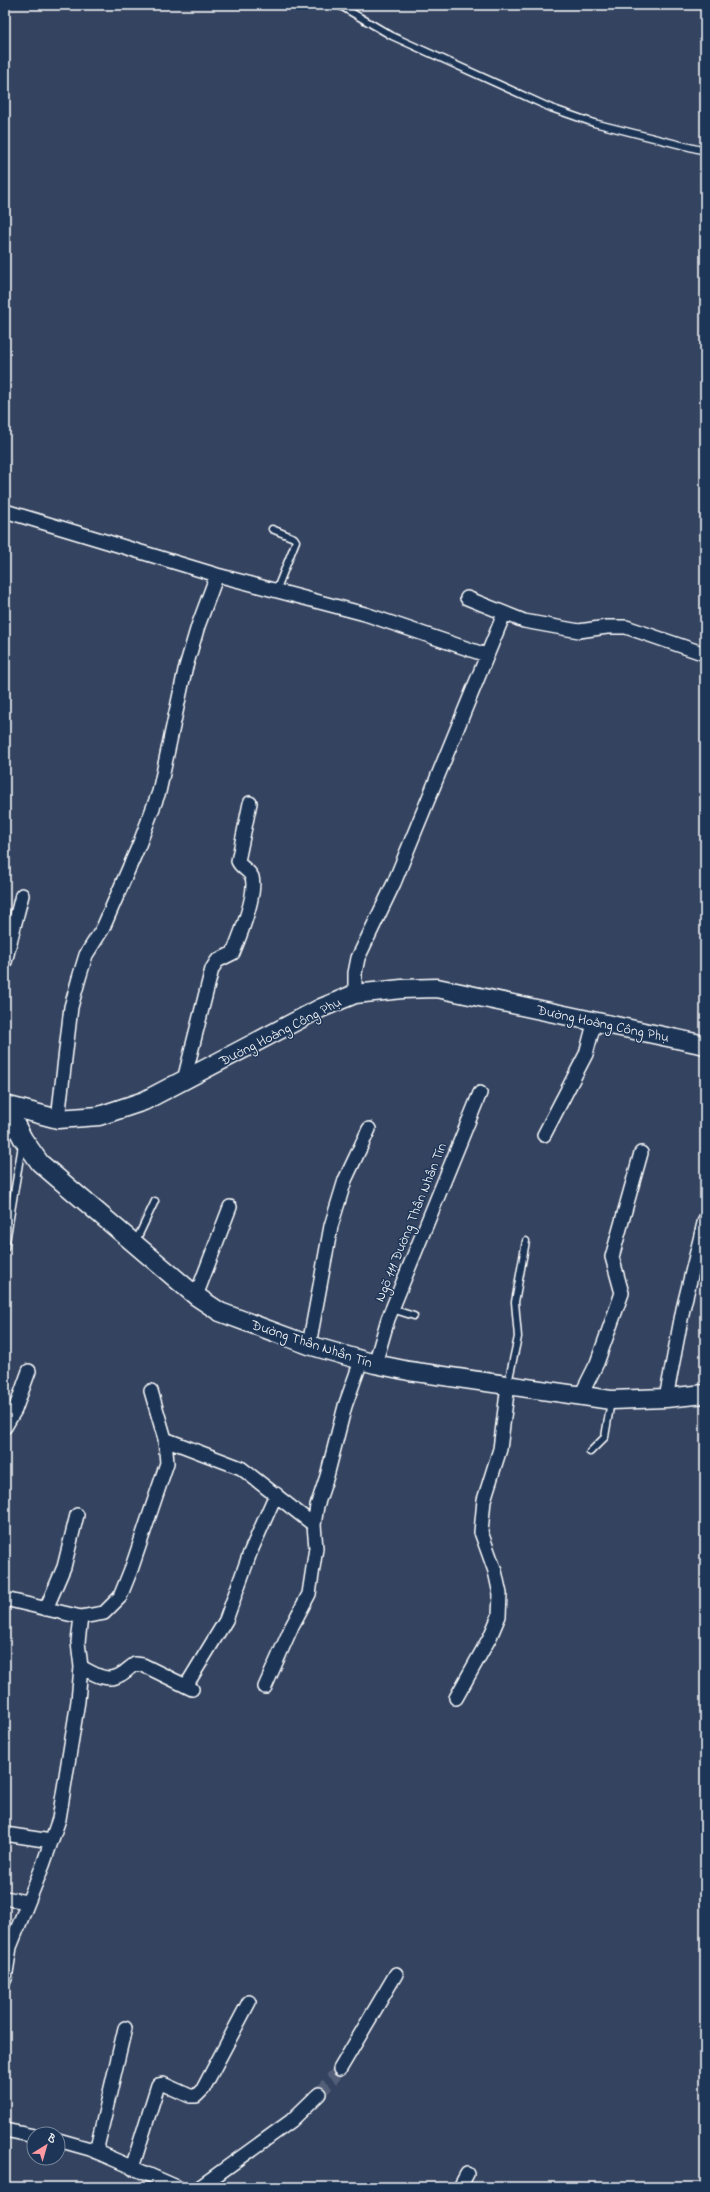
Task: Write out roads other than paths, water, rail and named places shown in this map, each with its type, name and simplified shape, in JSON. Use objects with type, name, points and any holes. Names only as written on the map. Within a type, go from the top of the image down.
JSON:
[{"type":"street","points":[[5,511],[217,575],[365,614],[486,656]]},
{"type":"street","points":[[58,1119],[71,1007],[79,978],[86,955],[103,928],[140,845],[159,792],[185,670],[198,626],[217,575]]},
{"type":"street","points":[[467,598],[524,621],[579,631],[607,627],[626,627],[705,654]]},
{"type":"street","points":[[355,994],[355,973],[358,958],[394,883],[504,614]]},
{"type":"street","points":[[184,1080],[212,969],[217,961],[233,952],[251,899],[252,879],[250,874],[240,866],[238,861],[250,803]]},
{"type":"street","points":[[5,962],[22,895]]},
{"type":"street","name":"Đường Hoàng Công Phụ","points":[[5,1105],[58,1119],[99,1116],[144,1101],[321,1008],[355,994],[402,989],[437,988],[595,1020],[705,1045]]},
{"type":"street","points":[[544,1135],[586,1054],[595,1020]]},
{"type":"street","name":"Ngõ 111 Đường Thân Nhân Tín","points":[[265,1687],[292,1626],[309,1594],[316,1548],[314,1525],[317,1506],[327,1476],[345,1406],[368,1363],[392,1309],[480,1093]]},
{"type":"street","name":"Đường Thân Nhân Tín","points":[[5,1105],[23,1139],[40,1163],[196,1296],[220,1312],[309,1346],[368,1363],[409,1371],[612,1400],[666,1398],[705,1394]]},
{"type":"street","points":[[309,1346],[331,1226],[345,1180],[369,1129]]},
{"type":"street","points":[[582,1395],[597,1363],[622,1293],[612,1256],[641,1154]]},
{"type":"street","points":[[196,1296],[230,1207]]},
{"type":"street","points":[[666,1398],[683,1309],[705,1219]]},
{"type":"street","points":[[5,1427],[15,1410],[29,1371]]},
{"type":"street","points":[[456,1698],[499,1616],[500,1594],[497,1579],[481,1532],[484,1500],[500,1449],[508,1385]]},
{"type":"street","points":[[5,1599],[81,1617],[104,1613],[120,1597],[132,1567],[167,1463],[165,1439],[151,1391]]},
{"type":"street","points":[[165,1439],[241,1468],[314,1525]]},
{"type":"street","points":[[81,1667],[96,1675],[113,1678],[119,1676],[135,1664],[143,1664],[189,1688],[226,1620],[250,1553],[276,1494]]},
{"type":"street","points":[[46,1609],[64,1567],[77,1515]]},
{"type":"street","points":[[5,1979],[10,1947],[59,1819],[78,1701],[81,1667],[78,1642],[81,1617]]},
{"type":"street","points":[[5,1834],[51,1841]]},
{"type":"street","points":[[5,1898],[28,1902]]},
{"type":"street","points":[[340,2069],[396,1974]]},
{"type":"street","points":[[132,2168],[158,2085],[163,2084],[190,2096],[196,2096],[203,2089],[249,2002]]},
{"type":"street","points":[[96,2152],[125,2028]]},
{"type":"street","points":[[200,2187],[291,2121],[319,2094]]},
{"type":"street","points":[[5,2130],[26,2134]]},
{"type":"street","points":[[66,2143],[96,2152],[170,2185]]},
{"type":"street","points":[[460,2187],[467,2174]]},
{"type":"lane","points":[[339,5],[392,36],[551,108],[594,123],[705,150]]},
{"type":"lane","points":[[272,529],[294,538],[296,541],[276,591]]},
{"type":"lane","points":[[5,1248],[23,1139]]},
{"type":"lane","points":[[135,1244],[155,1201]]},
{"type":"lane","points":[[508,1385],[517,1343],[515,1302],[526,1241]]},
{"type":"lane","points":[[392,1309],[414,1316]]},
{"type":"lane","points":[[590,1452],[605,1437],[612,1400]]},
{"type":"tunnel","points":[[319,2094],[340,2069]]}]
